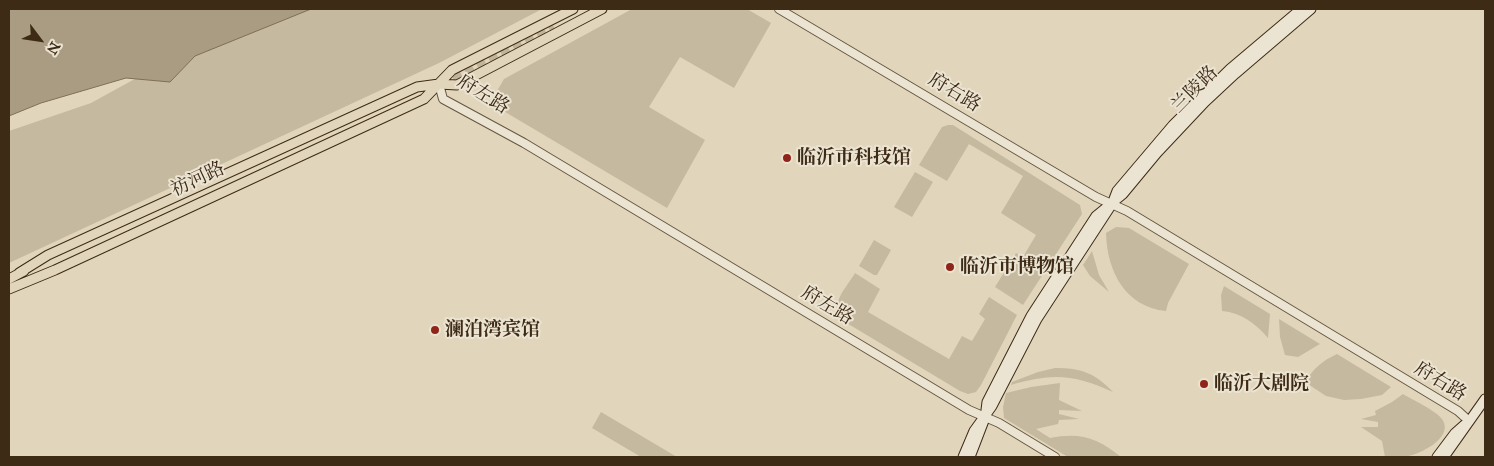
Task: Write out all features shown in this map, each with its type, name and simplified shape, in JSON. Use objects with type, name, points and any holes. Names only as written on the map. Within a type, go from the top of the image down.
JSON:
[{"type":"main road","points":[[9,280],[48,255],[404,101],[424,99],[452,70],[573,9]]},
{"type":"main road","points":[[404,101],[417,87],[439,84],[457,86],[602,9]]},
{"type":"main road","name":"兰陵路","points":[[1112,204],[1118,191],[1132,172],[1180,118],[1230,68],[1301,9]]},
{"type":"main road","name":"兰陵路","points":[[970,457],[985,418],[987,402],[1031,316],[1096,216],[1123,194],[1156,153],[1234,74],[1311,9]]},
{"type":"main road","name":"祊河路","points":[[9,289],[49,267],[404,101]]},
{"type":"main road","points":[[1444,457],[1485,400]]},
{"type":"main road","points":[[1436,457],[1455,433],[1485,409]]},
{"type":"main road","name":"兰陵路","points":[[963,457],[974,431],[985,418]]},
{"type":"street","name":"府右路","points":[[779,9],[1096,197],[1112,204]]},
{"type":"street","name":"府右路","points":[[788,9],[1374,360],[1458,411],[1469,420]]},
{"type":"street","name":"府左路","points":[[439,84],[444,99],[524,143],[1048,457]]},
{"type":"street","name":"府左路","points":[[985,418],[999,423],[1055,457]]},
{"type":"shaded area","points":[[9,9],[311,9],[195,56],[170,82],[126,78],[41,103],[9,116]]},
{"type":"shaded area","points":[[278,9],[542,9],[439,63],[9,263],[9,131],[91,103],[182,53]]},
{"type":"shaded area","points":[[632,9],[747,9],[771,23],[734,88],[680,57],[649,107],[705,140],[667,208],[490,103],[504,79]]},
{"type":"shaded area","points":[[953,125],[1080,205],[1082,214],[1023,305],[995,287],[1016,253],[1023,257],[1036,235],[1001,213],[1023,176],[969,144],[947,181],[919,165],[942,127]]},
{"type":"shaded area","points":[[915,172],[933,182],[912,217],[894,207]]},
{"type":"shaded area","points":[[1116,227],[1129,228],[1189,264],[1168,303],[1166,311],[1152,308],[1139,302],[1129,295],[1121,285],[1110,261],[1107,247],[1106,233]]},
{"type":"shaded area","points":[[874,240],[891,250],[877,275],[859,266]]},
{"type":"shaded area","points":[[1092,251],[1099,275],[1109,292],[1090,276],[1083,265]]},
{"type":"shaded area","points":[[855,273],[880,289],[868,312],[949,359],[962,336],[972,341],[985,319],[979,314],[989,297],[1017,315],[976,392],[968,394],[960,391],[840,319],[837,313],[838,301]]},
{"type":"shaded area","points":[[1224,286],[1270,314],[1268,338],[1242,316],[1222,311],[1221,295]]},
{"type":"shaded area","points":[[1279,319],[1320,344],[1298,357],[1285,355],[1280,337]]},
{"type":"shaded area","points":[[1337,354],[1391,387],[1382,395],[1344,400],[1326,396],[1305,382],[1319,365]]},
{"type":"shaded area","points":[[1055,368],[1072,369],[1087,373],[1100,380],[1113,392],[1086,382],[1063,377],[1039,378],[1011,385],[1012,382]]},
{"type":"shaded area","points":[[1060,383],[1059,400],[1082,411],[1059,410],[1059,414],[1079,419],[1059,420],[1058,424],[1036,429],[1050,438],[1080,436],[1088,438],[1113,450],[1121,457],[1068,457],[1004,418],[1003,407],[1006,393]]},
{"type":"shaded area","points":[[1403,394],[1439,416],[1445,426],[1444,433],[1434,444],[1418,453],[1402,457],[1385,457],[1382,441],[1361,427],[1378,427],[1378,422],[1361,419],[1376,415],[1375,411]]},
{"type":"shaded area","points":[[601,412],[677,457],[641,457],[592,428]]},
{"type":"tunnel","points":[[442,86],[555,29]]},
{"type":"place","name":"临沂市科技馆","points":[[787,158]]},
{"type":"place","name":"临沂市博物馆","points":[[950,267]]},
{"type":"place","name":"澜泊湾宾馆","points":[[435,330]]},
{"type":"place","name":"临沂大剧院","points":[[1204,384]]}]
